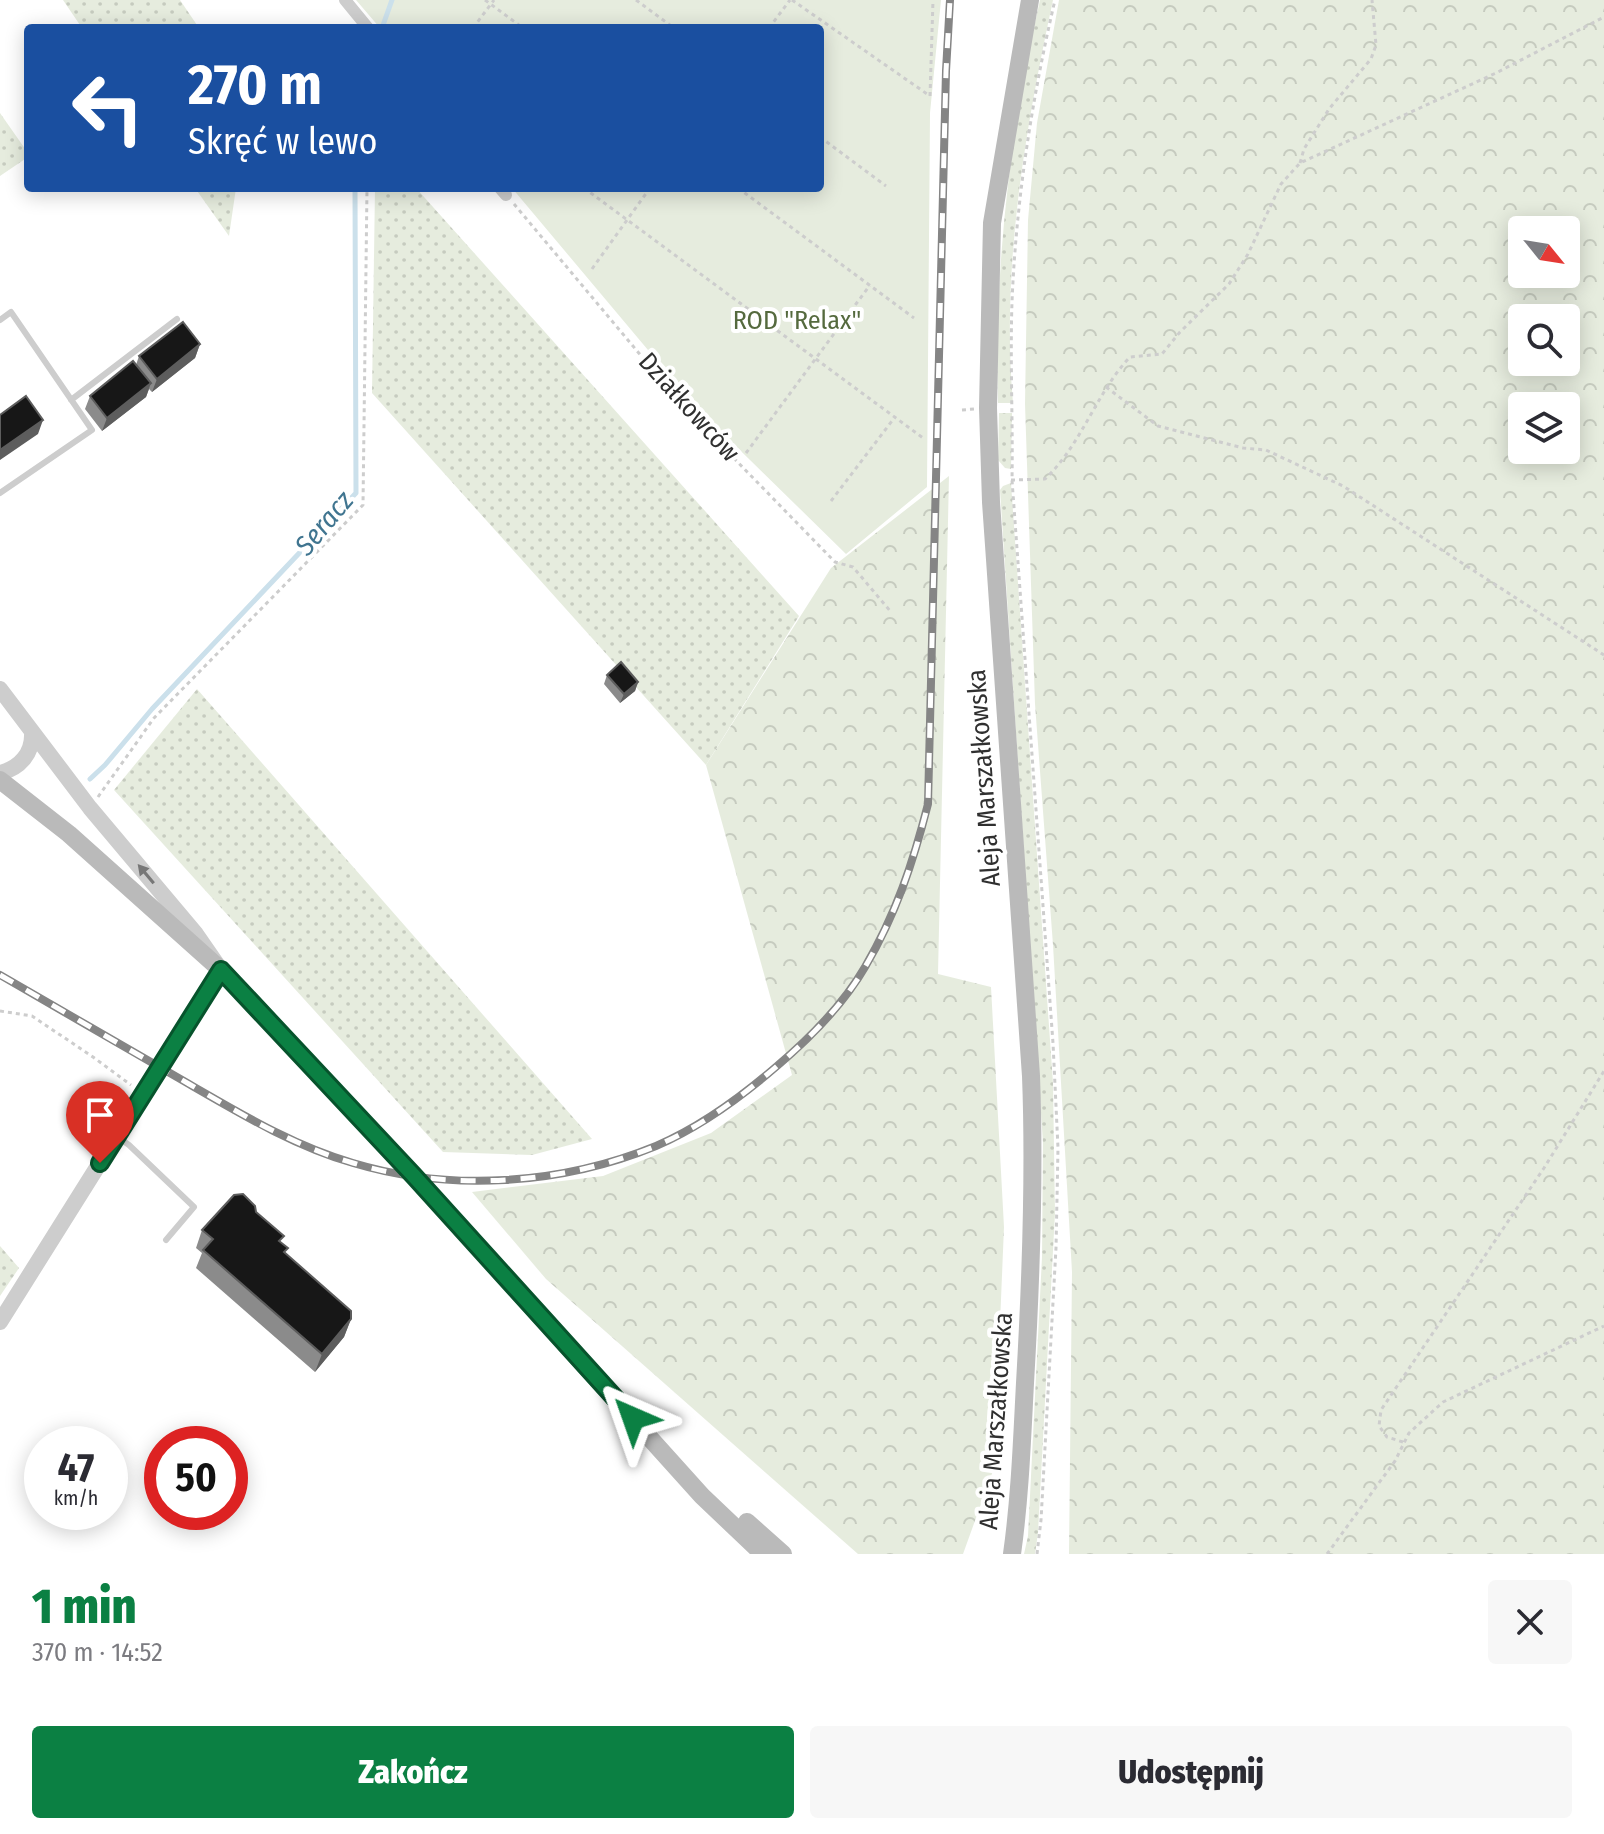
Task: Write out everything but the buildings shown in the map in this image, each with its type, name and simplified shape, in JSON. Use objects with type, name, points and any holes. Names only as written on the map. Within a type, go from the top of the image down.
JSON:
[{"type":"main road","name":"Aleja Marszałkowska","points":[[1012,1554],[1018,1513],[1027,1354],[1034,1162],[988,408],[992,223],[1030,0]]},
{"type":"main road","points":[[0,780],[69,834],[221,970],[403,1164],[702,1496],[763,1554]]},
{"type":"main road","points":[[673,1463],[709,1489],[783,1554]]},
{"type":"street","points":[[345,0],[365,24]]},
{"type":"street","points":[[0,689],[90,808],[196,934],[221,970],[0,1322]]},
{"type":"street","points":[[0,773],[9,771],[26,757],[32,733]]},
{"type":"lane","points":[[0,320],[11,312],[92,430],[0,493]]},
{"type":"lane","points":[[71,400],[177,319]]},
{"type":"lane","points":[[117,1137],[194,1207],[166,1240]]},
{"type":"path","points":[[485,0],[492,2],[518,24]]},
{"type":"path","points":[[636,0],[669,24]]},
{"type":"path","points":[[772,24],[791,0],[930,96],[933,0]]},
{"type":"path","points":[[1037,1554],[1056,1248],[1058,1148],[1012,480],[1012,299],[1027,148],[1055,0]]},
{"type":"path","points":[[1300,163],[1304,149],[1329,109],[1371,59],[1376,45],[1372,0]]},
{"type":"path","points":[[476,24],[492,2]]},
{"type":"path","points":[[991,481],[1045,479],[1064,462],[1115,372],[1130,357],[1162,354],[1229,284],[1248,254],[1281,184],[1300,163],[1496,73],[1604,17]]},
{"type":"path","points":[[824,140],[886,186]]},
{"type":"path","points":[[90,808],[154,718],[363,505],[367,192]]},
{"type":"path","name":"Działkowców","points":[[503,192],[684,407],[835,562],[853,567],[891,612]]},
{"type":"path","points":[[589,192],[923,438]]},
{"type":"path","points":[[592,269],[647,192]]},
{"type":"path","points":[[743,192],[914,318]]},
{"type":"path","points":[[746,453],[870,285]]},
{"type":"path","points":[[1106,387],[1158,426],[1243,448],[1266,450],[1343,486],[1604,655]]},
{"type":"path","points":[[831,501],[895,417]]},
{"type":"path","points":[[0,1011],[32,1016],[143,1095]]},
{"type":"path","points":[[1403,1442],[1387,1437],[1379,1426],[1381,1410],[1544,1168],[1604,1071]]},
{"type":"path","points":[[1327,1554],[1421,1420],[1443,1402],[1604,1326]]},
{"type":"green space","points":[[63,0],[180,0],[196,24],[79,24]]},
{"type":"green space","name":"ROD \"Relax\"","points":[[356,0],[941,0],[930,113],[927,487],[846,554],[695,406],[515,192],[824,192],[824,24],[377,24]]},
{"type":"green space","points":[[1040,0],[1053,0],[1033,99],[1018,200],[1010,302],[1013,403],[998,403],[999,301],[1006,200],[1020,100]]},
{"type":"green space","points":[[1059,0],[1604,0],[1604,1554],[1069,1554],[1072,1272],[1035,704],[1025,404],[1028,220],[1037,123]]},
{"type":"green space","points":[[0,113],[24,147],[24,160],[0,176]]},
{"type":"green space","points":[[198,192],[235,192],[229,236]]},
{"type":"green space","points":[[375,192],[420,192],[799,616],[706,765],[372,393]]},
{"type":"green space","points":[[999,413],[1012,413],[1011,469],[1005,468],[998,460]]},
{"type":"green space","points":[[949,476],[938,974],[991,987],[1004,1227],[994,1468],[963,1554],[858,1554],[546,1279],[472,1192],[603,1176],[711,1133],[792,1075],[706,765],[831,568]]},
{"type":"green space","points":[[1011,483],[1053,1083],[1055,1213],[1035,1554],[1024,1554],[1028,1536],[1042,1257],[1043,1143],[1000,490]]},
{"type":"green space","points":[[197,689],[592,1139],[532,1155],[443,1152],[114,790]]},
{"type":"green space","points":[[0,1246],[19,1268],[0,1296]]},
{"type":"waterway","name":"Seracz","points":[[383,24],[392,0]]},
{"type":"waterway","name":"Seracz","points":[[90,779],[356,493],[355,192]]},
{"type":"railway","points":[[0,975],[228,1107],[289,1138],[331,1156],[390,1172],[466,1181],[544,1176],[620,1159],[656,1146],[704,1121],[734,1100],[814,1032],[847,995],[876,947],[902,888],[928,804],[950,0]]},
{"type":"route","points":[[100,1163],[221,970],[414,1176],[633,1418]]}]
